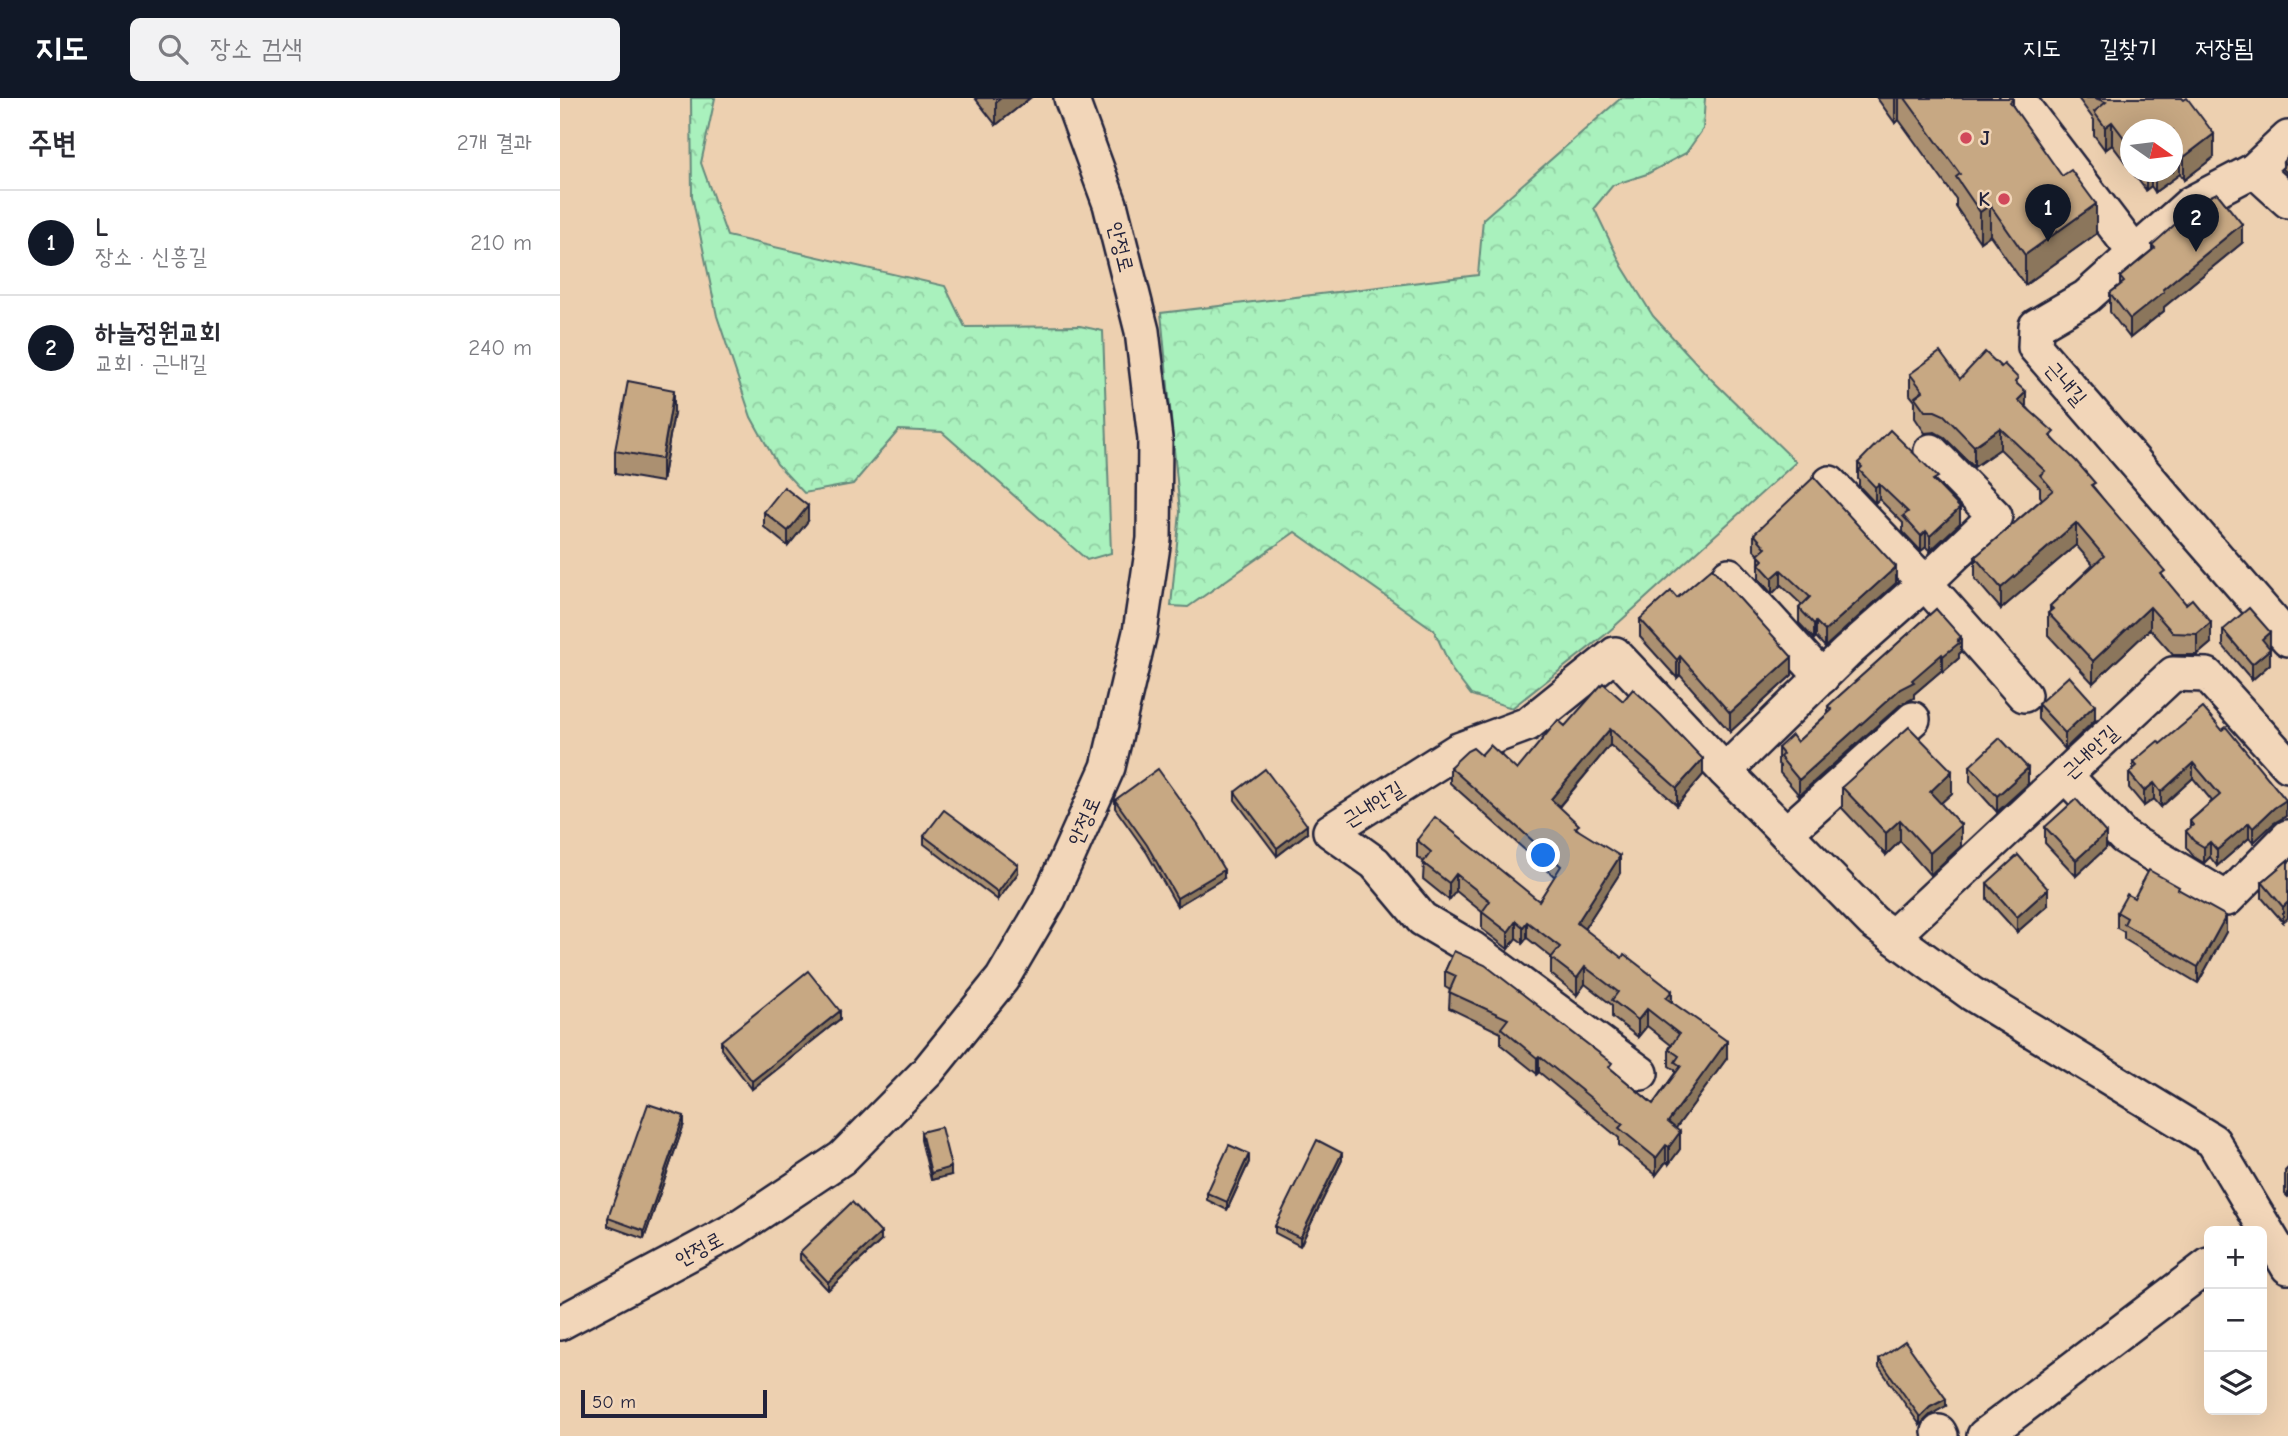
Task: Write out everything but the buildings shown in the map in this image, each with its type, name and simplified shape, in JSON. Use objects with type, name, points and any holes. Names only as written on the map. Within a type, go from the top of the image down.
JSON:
[{"type":"street","name":"안정로","points":[[560,1322],[734,1230],[842,1158],[927,1072],[1002,979],[1049,899],[1108,766],[1140,632],[1154,540],[1155,439],[1142,331],[1110,204],[1071,98]]},
{"type":"street","points":[[2017,98],[2134,252]]},
{"type":"street","name":"근내길","points":[[2288,138],[2254,170],[2190,203],[2086,297],[2036,326],[2035,347],[2288,639]]},
{"type":"street","points":[[2254,170],[2288,201]]},
{"type":"street","points":[[1725,771],[1995,516],[1931,451]]},
{"type":"street","points":[[1830,483],[1925,583],[2024,695]]},
{"type":"street","points":[[1729,575],[1822,677]]},
{"type":"street","name":"근내안길","points":[[1641,1073],[1473,949],[1422,919],[1375,863],[1330,831],[1458,750],[1528,724],[1615,654],[1873,922],[1972,994],[2213,1141],[2257,1226]]},
{"type":"street","name":"근내안길","points":[[1893,936],[2173,674],[2207,675],[2288,765]]},
{"type":"street","points":[[1786,833],[1913,719]]},
{"type":"street","points":[[2065,775],[2124,837],[2227,899],[2288,837]]},
{"type":"street","name":"근내안길","points":[[2267,1240],[2288,1267]]},
{"type":"street","points":[[1984,1436],[2204,1269]]},
{"type":"green space","points":[[691,98],[715,98],[701,163],[727,236],[945,286],[965,327],[1080,326],[1103,331],[1111,553],[1087,560],[942,432],[899,430],[853,484],[804,493],[777,464],[751,417],[717,316],[692,196]]},
{"type":"green space","points":[[1621,98],[1705,98],[1703,129],[1686,153],[1647,174],[1613,185],[1594,208],[1622,266],[1653,316],[1710,378],[1796,462],[1605,635],[1512,708],[1471,695],[1452,670],[1434,630],[1295,532],[1188,607],[1171,606],[1180,512],[1161,313],[1478,275],[1483,219]]},
{"type":"place","name":"J","points":[[1966,138]]},
{"type":"place","name":"K","points":[[2004,199]]},
{"type":"place","name":"L","points":[[2048,242]]},
{"type":"place","name":"하늘정원교회","points":[[2196,252]]}]
